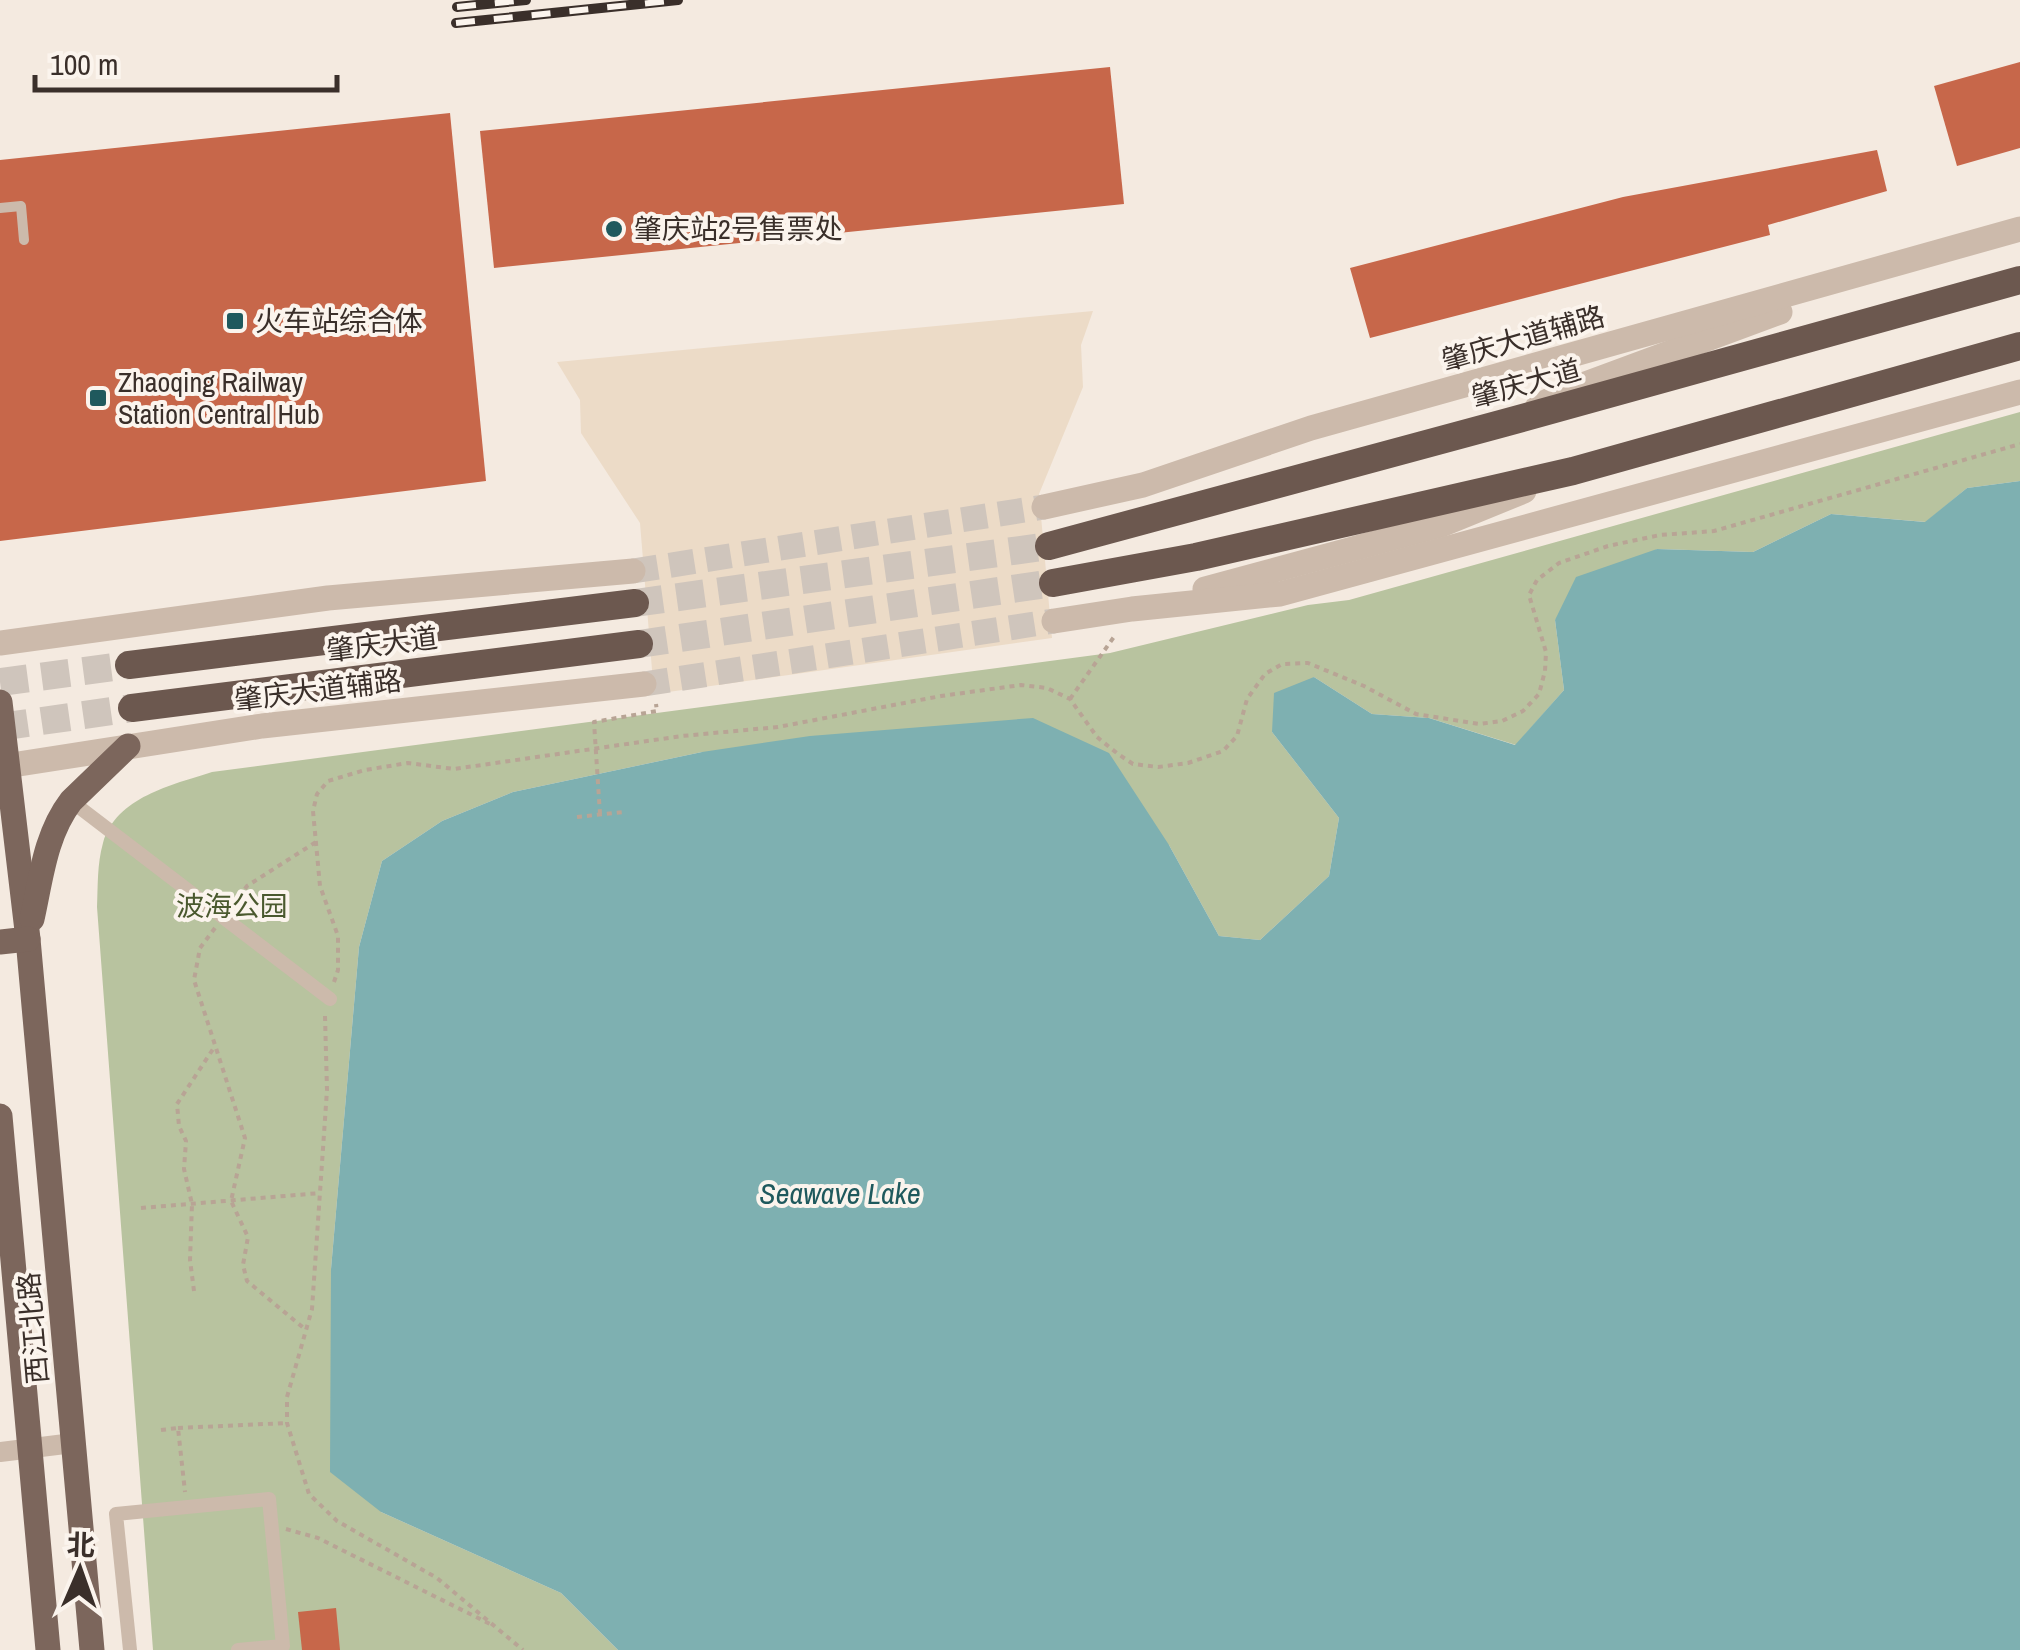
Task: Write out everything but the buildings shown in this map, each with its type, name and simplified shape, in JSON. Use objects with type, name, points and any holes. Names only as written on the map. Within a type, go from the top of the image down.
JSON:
[{"type":"highway","name":"肇庆大道","points":[[1049,546],[2020,280]]},
{"type":"highway","points":[[1052,583],[1214,553],[1573,471],[2020,346]]},
{"type":"highway","name":"肇庆大道","points":[[129,665],[635,603]]},
{"type":"highway","name":"肇庆大道","points":[[132,708],[640,644]]},
{"type":"main road","name":"西江北路","points":[[0,702],[4,766],[28,939],[92,1650]]},
{"type":"main road","points":[[0,942],[28,939],[50,837],[70,801],[128,746]]},
{"type":"main road","name":"西江北路","points":[[0,1116],[48,1650]]},
{"type":"street","name":"肇庆大道辅路","points":[[1044,507],[1142,486],[1312,428],[2020,230]]},
{"type":"street","points":[[1504,423],[1572,389],[1809,302],[1900,263]]},
{"type":"street","points":[[1054,622],[1132,609],[1280,594],[2020,392]]},
{"type":"street","points":[[1132,609],[1441,525],[1573,471]]},
{"type":"street","points":[[0,644],[328,598],[633,572]]},
{"type":"street","name":"肇庆大道辅路","points":[[4,766],[262,726],[649,689]]},
{"type":"street","points":[[70,801],[330,999]]},
{"type":"street","points":[[0,1452],[73,1444]]},
{"type":"street","points":[[130,1650],[116,1514],[268,1499],[283,1646],[238,1650]]},
{"type":"lane","points":[[0,208],[20,206],[24,240]]},
{"type":"path","points":[[523,1650],[437,1578],[337,1521],[309,1494],[288,1423],[287,1397],[312,1309],[327,1090],[324,1019],[338,970],[338,936],[320,886],[314,811],[317,794],[328,781],[408,763],[454,768],[596,747],[778,727],[1021,685],[1047,688],[1070,699],[1097,737],[1118,754],[1133,764],[1158,767],[1223,752],[1237,736],[1247,699],[1264,674],[1282,664],[1308,664],[1364,686],[1416,714],[1479,724],[1502,721],[1522,711],[1539,694],[1546,652],[1529,595],[1537,580],[1558,564],[1608,546],[1660,535],[1714,531],[2020,444]]},
{"type":"path","points":[[1070,699],[1132,609]]},
{"type":"path","points":[[600,814],[594,722],[657,711],[649,689]]},
{"type":"path","points":[[577,816],[623,812]]},
{"type":"path","points":[[306,1330],[247,1281],[243,1265],[248,1237],[232,1200],[245,1138],[194,980],[200,948],[248,886],[316,842]]},
{"type":"path","points":[[194,1291],[190,1260],[192,1204],[184,1169],[186,1141],[178,1104],[215,1046]]},
{"type":"path","points":[[141,1208],[320,1193]]},
{"type":"path","points":[[161,1430],[288,1423]]},
{"type":"path","points":[[178,1428],[186,1507]]},
{"type":"path","points":[[271,1527],[318,1538],[499,1628]]},
{"type":"green space","name":"波海公园","points":[[2020,412],[2020,481],[1967,488],[1926,522],[1831,514],[1753,552],[1657,549],[1555,620],[1564,690],[1516,745],[1429,718],[1372,714],[1314,677],[1272,732],[1339,818],[1329,876],[1260,940],[1219,936],[1169,845],[702,752],[513,792],[442,821],[382,861],[359,947],[331,1269],[381,1512],[561,1593],[618,1650],[153,1650],[97,907],[103,843],[120,814],[133,804],[163,788],[212,772],[1110,653],[1308,605],[1349,600]]},
{"type":"shaded area","points":[[1093,311],[1081,345],[1083,387],[1039,494],[1052,638],[654,694],[640,523],[581,433],[580,400],[557,362]]},
{"type":"water","name":"Seawave Lake","points":[[2020,481],[2020,1650],[618,1650],[561,1593],[381,1512],[330,1472],[331,1269],[359,947],[382,861],[442,821],[513,792],[702,752],[810,736],[1033,718],[1109,753],[1169,845],[1219,936],[1260,940],[1329,876],[1339,818],[1272,732],[1274,693],[1314,677],[1372,714],[1429,718],[1515,745],[1564,690],[1555,620],[1576,577],[1657,549],[1753,552],[1831,514],[1925,522],[1967,488]]},
{"type":"tunnel","points":[[633,571],[1044,507]]},
{"type":"tunnel","points":[[635,603],[1049,546]]},
{"type":"tunnel","points":[[639,644],[1053,583]]},
{"type":"tunnel","points":[[644,684],[1054,621]]},
{"type":"tunnel","points":[[0,682],[129,665]]},
{"type":"tunnel","points":[[0,727],[132,708]]},
{"type":"railway","points":[[457,7],[526,0]]},
{"type":"railway","points":[[456,23],[678,0]]},
{"type":"place","name":"肇庆站2号售票处","points":[[614,229]]},
{"type":"place","name":"火车站综合体","points":[[235,321]]},
{"type":"place","name":"Zhaoqing Railway Station Central Hub","points":[[98,398]]}]
